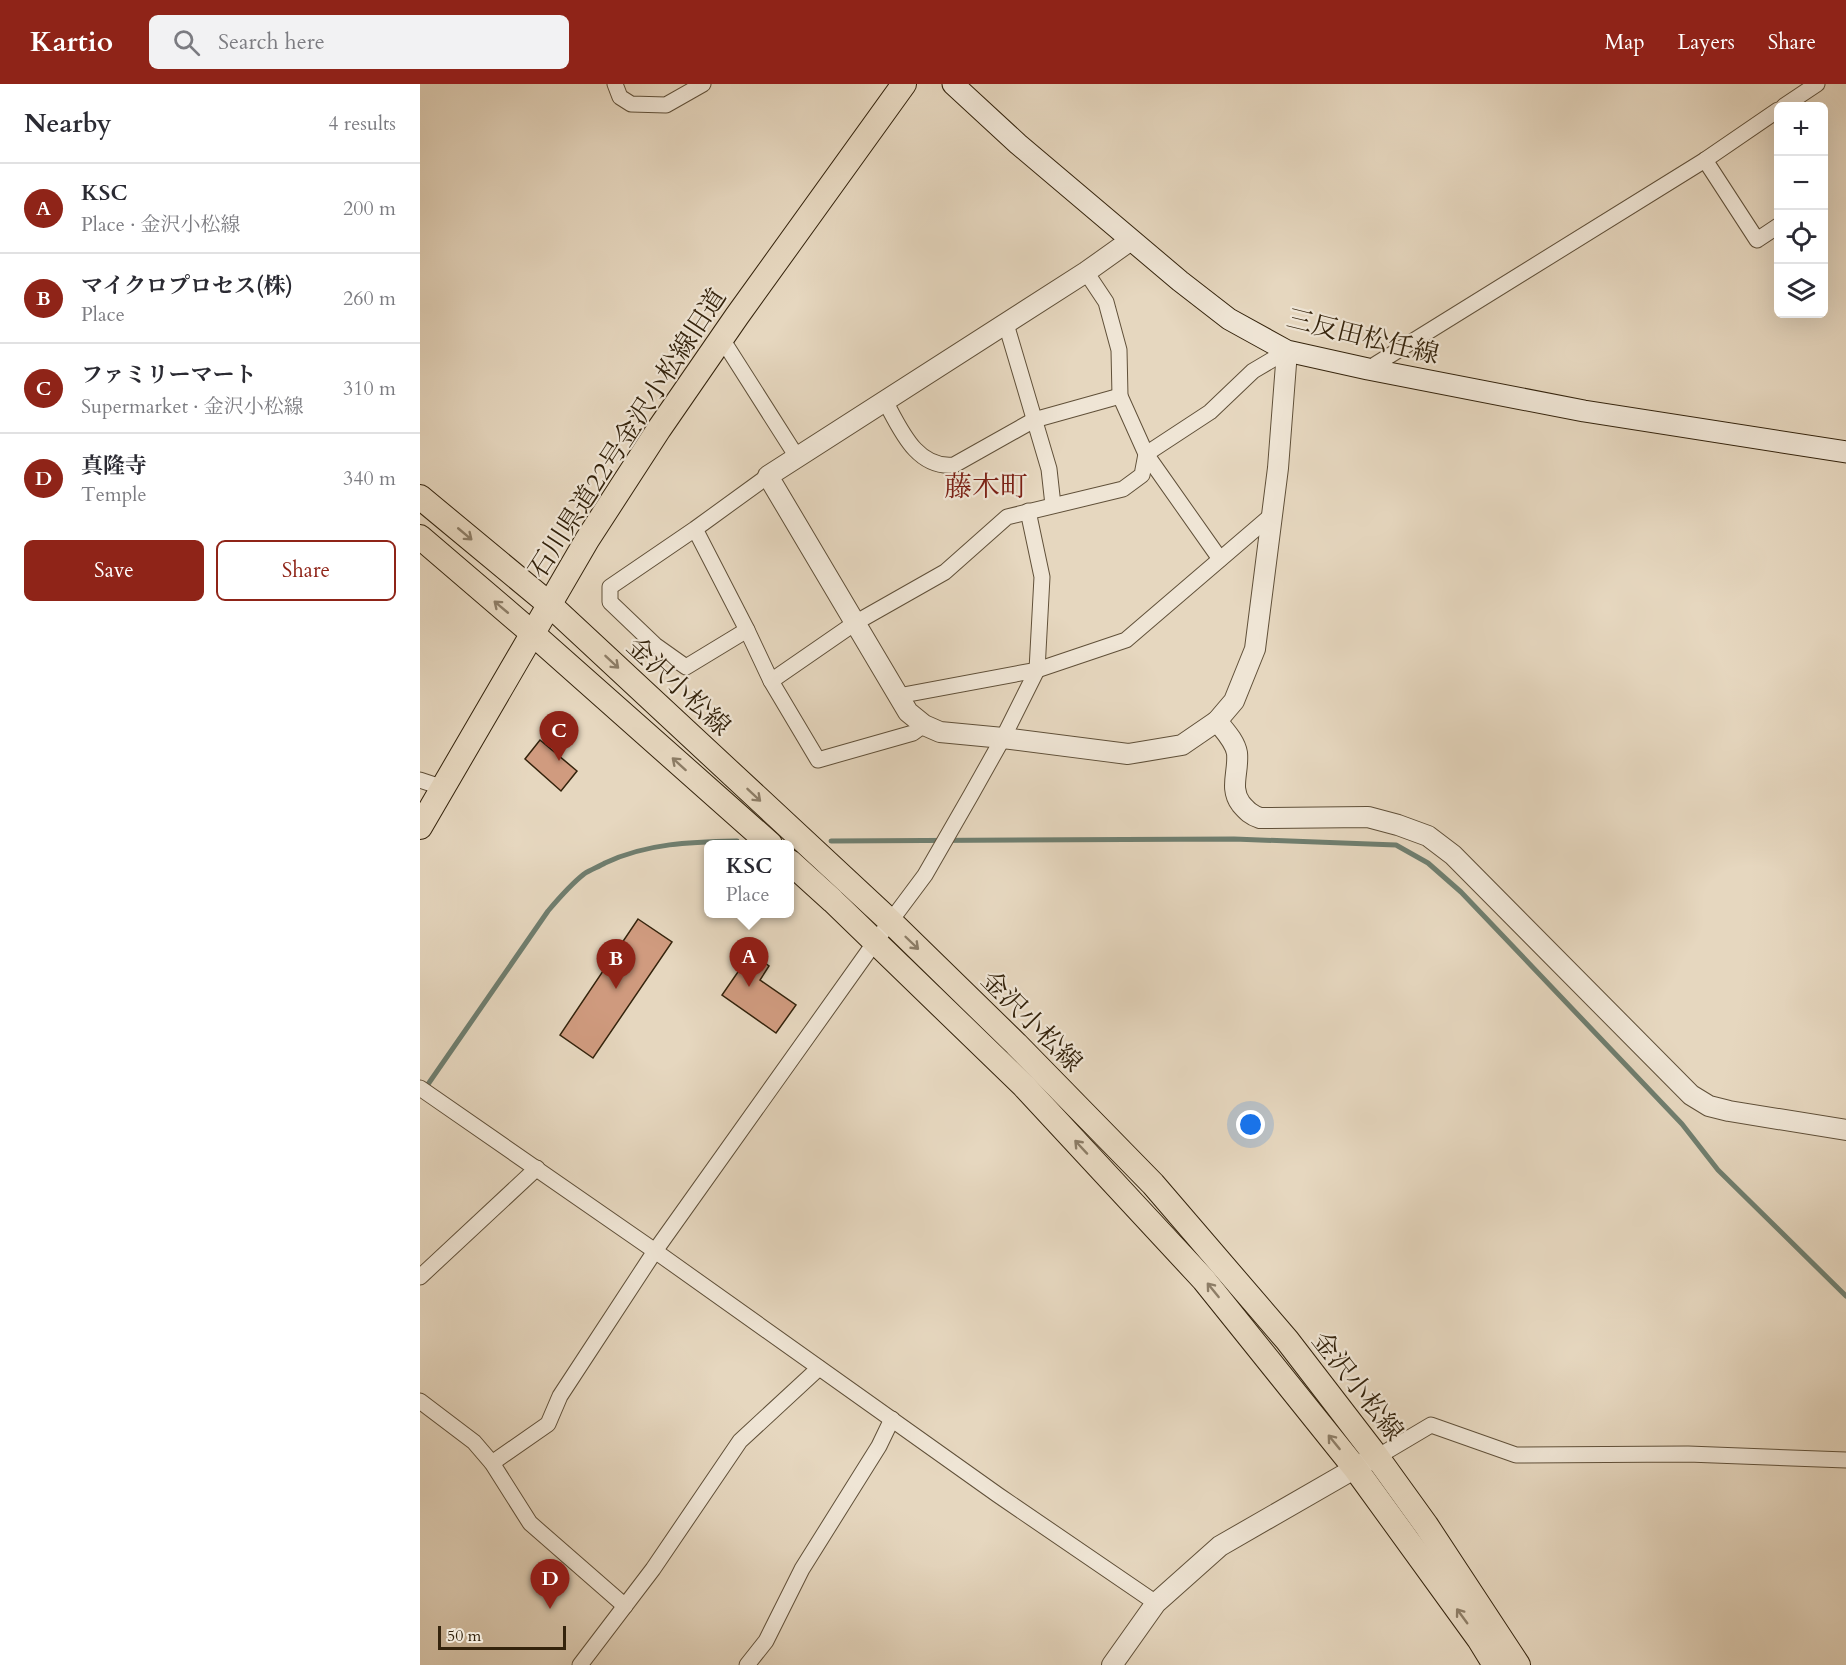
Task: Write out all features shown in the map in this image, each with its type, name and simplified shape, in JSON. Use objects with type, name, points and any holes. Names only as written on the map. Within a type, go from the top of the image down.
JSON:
[{"type":"main road","name":"石川県道22号金沢小松線旧道","points":[[420,827],[587,540],[653,438],[904,84]]},
{"type":"main road","name":"三反田松任線","points":[[954,84],[1018,144],[1229,319],[1287,351],[1584,411],[1846,452]]},
{"type":"main road","name":"金沢小松線","points":[[420,496],[549,604],[890,921],[1016,1044],[1153,1184],[1287,1341],[1377,1457],[1426,1525],[1518,1665]]},
{"type":"main road","points":[[420,537],[765,840]]},
{"type":"main road","name":"金沢小松線","points":[[794,867],[1024,1086],[1204,1280],[1355,1468],[1479,1639],[1495,1665]]},
{"type":"street","points":[[615,84],[620,97],[631,104],[654,105],[666,105],[703,84]]},
{"type":"street","points":[[1790,102],[1817,84]]},
{"type":"street","points":[[1368,369],[1705,160],[1774,113]]},
{"type":"street","points":[[1705,160],[1757,240],[1774,229]]},
{"type":"street","points":[[747,630],[686,667],[655,645],[610,602],[610,587],[768,476],[1086,272],[1131,240]]},
{"type":"street","points":[[1086,272],[1106,302],[1119,350],[1120,396],[1146,454],[1220,559]]},
{"type":"street","points":[[1006,324],[1049,469],[1053,505]]},
{"type":"street","points":[[722,339],[797,457]]},
{"type":"street","points":[[771,681],[855,623],[945,572],[1007,518],[1123,489],[1142,475],[1146,454],[1210,412],[1253,370],[1287,351]]},
{"type":"street","points":[[768,476],[908,712],[924,725],[940,732],[1128,754],[1182,745],[1216,721],[1234,701],[1255,650],[1278,468],[1287,351]]},
{"type":"street","points":[[885,401],[913,449],[932,462],[945,466],[954,465],[1034,420],[1120,396]]},
{"type":"street","points":[[492,1463],[548,1424],[560,1396],[655,1251],[925,875],[1003,738],[1037,670],[1042,576],[1028,511]]},
{"type":"street","points":[[898,696],[1037,670],[1126,640],[1272,514]]},
{"type":"street","points":[[695,529],[771,681],[818,760],[913,733],[924,725]]},
{"type":"street","points":[[1216,721],[1237,752],[1234,789],[1237,798],[1251,815],[1260,818],[1368,817],[1428,836],[1453,855],[1691,1095],[1709,1106],[1730,1111],[1846,1130]]},
{"type":"street","points":[[420,780],[444,788]]},
{"type":"street","points":[[420,1088],[655,1251],[998,1495],[1156,1603]]},
{"type":"street","points":[[420,1277],[537,1168]]},
{"type":"street","points":[[580,1665],[653,1569],[740,1442],[819,1368]]},
{"type":"street","points":[[420,1401],[474,1442],[492,1463],[530,1522],[624,1606]]},
{"type":"street","points":[[747,1665],[766,1641],[802,1569],[879,1446],[892,1419]]},
{"type":"street","points":[[1112,1665],[1156,1603],[1220,1546],[1431,1425],[1516,1455],[1688,1454],[1846,1460]]},
{"type":"building","points":[[540,740],[577,771],[561,791],[525,759]]},
{"type":"building","points":[[638,919],[672,942],[593,1058],[560,1035]]},
{"type":"building","points":[[751,953],[769,966],[760,980],[796,1005],[776,1033],[722,995]]},
{"type":"waterway","points":[[831,841],[1234,839],[1396,845],[1428,863],[1461,892],[1682,1124],[1718,1170],[1846,1296]]},
{"type":"waterway","points":[[424,1090],[548,911],[569,887],[584,874],[621,856],[670,845],[704,842]]},
{"type":"place","name":"ファミリーマート","points":[[559,761]]},
{"type":"place","name":"KSC","points":[[749,987]]},
{"type":"place","name":"マイクロプロセス(株)","points":[[616,989]]},
{"type":"place","name":"真隆寺","points":[[550,1609]]},
{"type":"district","name":"藤木町","points":[[986,486]]}]
